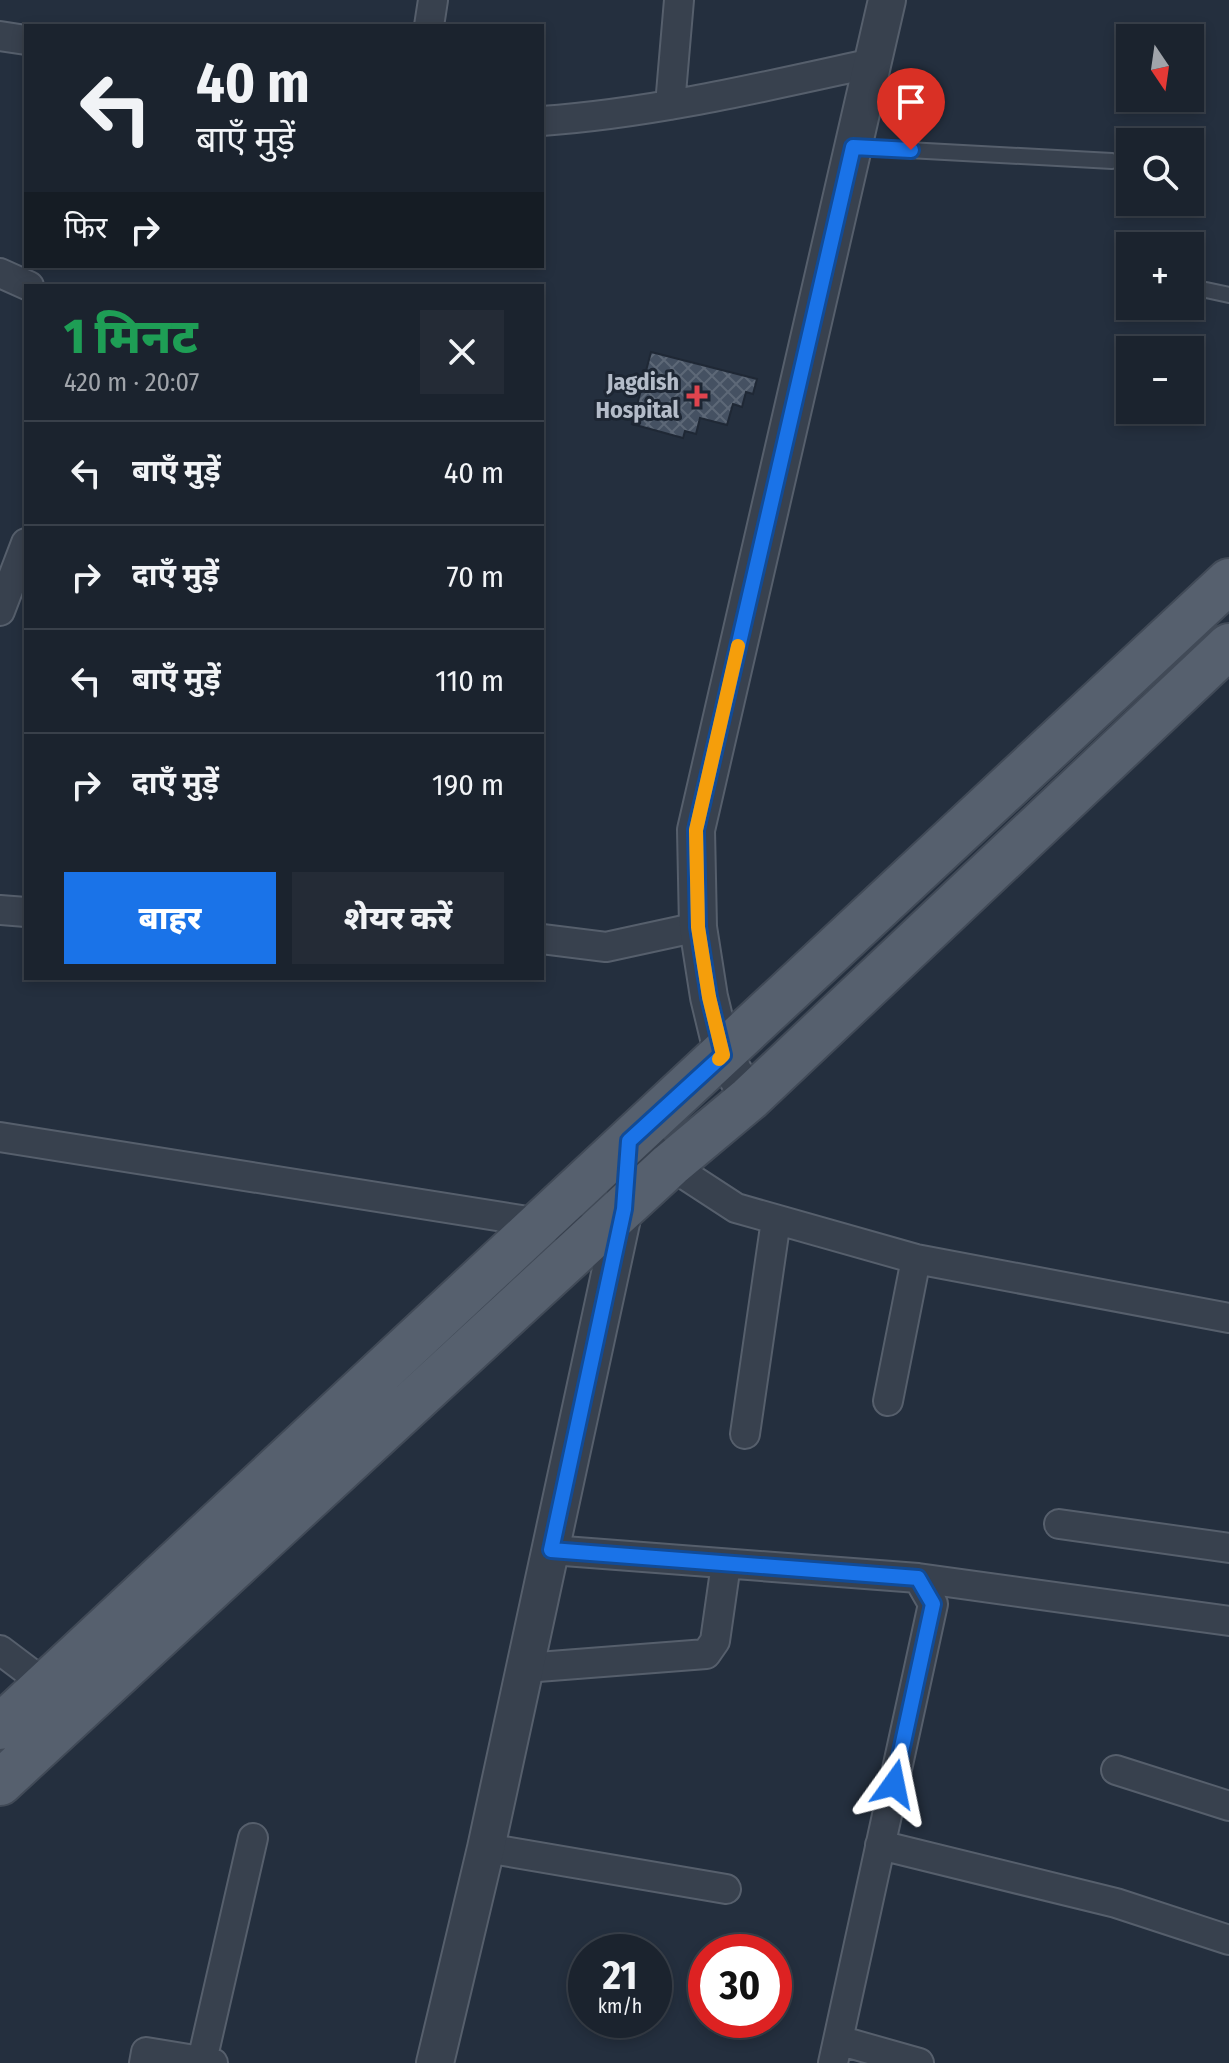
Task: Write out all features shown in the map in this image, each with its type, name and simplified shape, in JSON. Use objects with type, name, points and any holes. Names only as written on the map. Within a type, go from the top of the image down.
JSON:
[{"type":"main road","points":[[0,1783],[63,1698],[540,1223],[1229,581]]},
{"type":"main road","points":[[0,1727],[63,1698],[750,1098],[1229,646]]},
{"type":"street","points":[[429,24],[433,0]]},
{"type":"street","points":[[670,105],[679,0]]},
{"type":"street","points":[[750,1098],[723,1055],[709,997],[698,927],[696,830],[887,0]]},
{"type":"street","points":[[0,36],[24,40]]},
{"type":"street","points":[[544,121],[606,116],[735,94],[873,63]]},
{"type":"street","points":[[0,273],[25,284]]},
{"type":"street","points":[[0,611],[24,548]]},
{"type":"street","points":[[0,910],[24,912]]},
{"type":"street","points":[[544,939],[606,947],[698,927]]},
{"type":"street","points":[[0,1137],[540,1223],[611,1220]]},
{"type":"street","points":[[435,2063],[551,1550],[611,1220],[634,1137],[670,1165],[736,1208],[916,1259],[1229,1318]]},
{"type":"street","points":[[745,1434],[776,1220]]},
{"type":"street","points":[[888,1401],[916,1259]]},
{"type":"street","points":[[1059,1524],[1229,1548]]},
{"type":"street","points":[[551,1550],[918,1578],[1229,1621]]},
{"type":"street","points":[[525,1668],[706,1654],[715,1641],[726,1564]]},
{"type":"street","points":[[918,1578],[933,1604],[836,2051],[919,2063]]},
{"type":"street","points":[[0,1650],[63,1698]]},
{"type":"street","points":[[1116,1770],[1229,1806]]},
{"type":"street","points":[[144,2063],[146,2052],[208,2062],[253,1838]]},
{"type":"street","points":[[880,1845],[1116,1903],[1229,1940]]},
{"type":"street","points":[[486,1848],[726,1889]]},
{"type":"lane","points":[[853,147],[1112,161]]},
{"type":"lane","points":[[1206,290],[1229,295]]},
{"type":"building","points":[[651,352],[757,379],[753,394],[746,392],[742,407],[733,404],[727,425],[700,418],[696,434],[685,431],[683,438],[632,424]]},
{"type":"slow traffic","points":[[719,1059],[723,1055],[709,997],[698,927],[696,830],[738,646]]},
{"type":"place","name":"Jagdish Hospital","points":[[697,396]]},
{"type":"route","points":[[894,1784],[933,1604],[918,1578],[551,1550],[624,1209],[629,1141],[723,1055],[709,997],[698,927],[696,830],[853,147],[911,150]]}]
